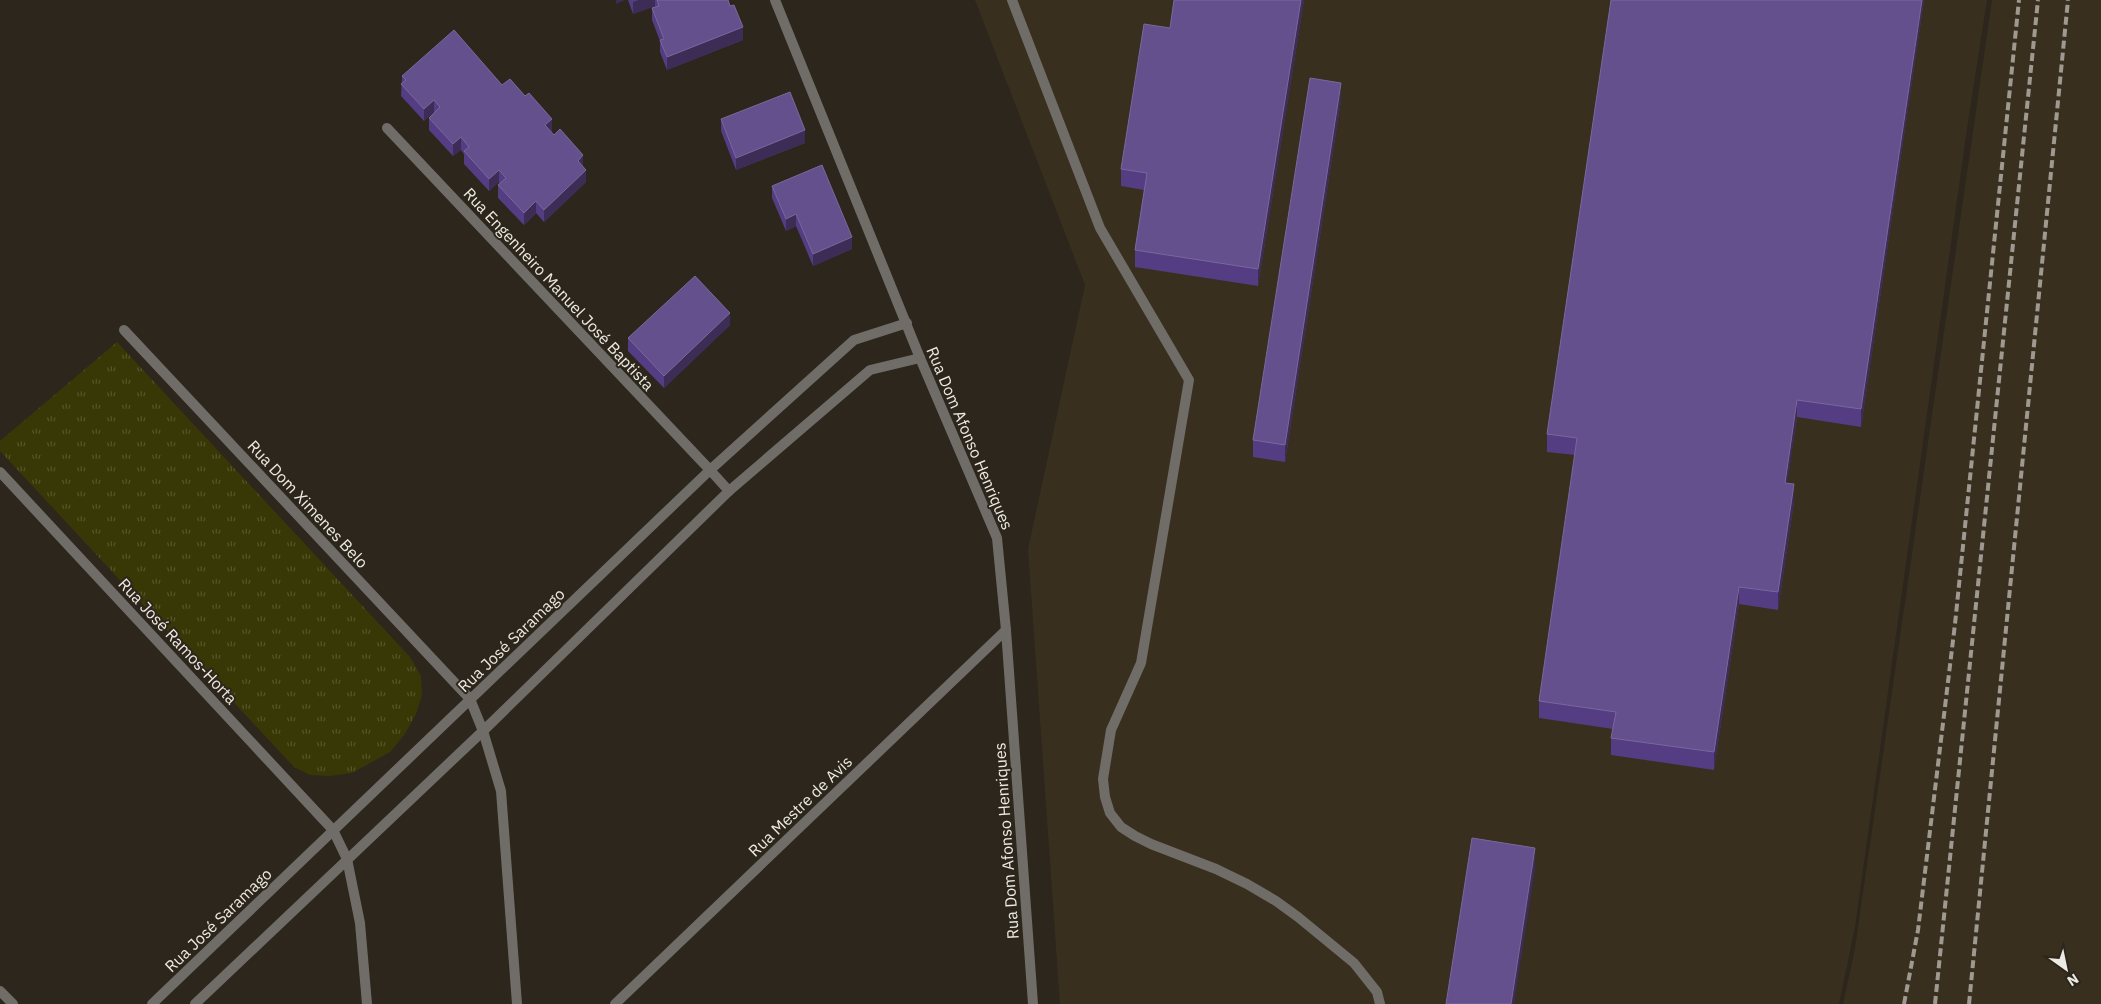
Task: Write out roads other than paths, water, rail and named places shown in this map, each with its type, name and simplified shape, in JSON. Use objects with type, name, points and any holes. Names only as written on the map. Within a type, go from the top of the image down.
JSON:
[{"type":"street","name":"Rua Dom Afonso Henriques","points":[[774,0],[920,358],[997,538],[1006,630],[1033,1004]]},
{"type":"street","points":[[1012,0],[1100,228],[1190,380],[1141,663],[1111,730],[1103,779],[1105,797],[1110,813],[1121,827],[1135,836],[1216,869],[1276,901],[1354,963],[1377,992],[1380,1004]]},
{"type":"street","name":"Rua Engenheiro Manuel José Baptista","points":[[387,128],[729,491]]},
{"type":"street","name":"Rua José Saramago","points":[[152,1004],[710,470],[854,340],[907,323]]},
{"type":"street","name":"Rua Dom Ximenes Belo","points":[[124,330],[470,699]]},
{"type":"street","points":[[196,1004],[482,731],[729,491],[870,370],[920,358]]},
{"type":"street","name":"Rua José Ramos-Horta","points":[[0,472],[334,830],[347,859],[360,923],[367,1004]]},
{"type":"street","name":"Rua Mestre de Avis","points":[[615,1004],[1006,630]]},
{"type":"street","points":[[470,699],[500,791],[517,1004]]},
{"type":"street","points":[[0,991],[13,1004]]},
{"type":"railway","points":[[1904,1004],[1918,930],[1955,624],[2019,0]]},
{"type":"railway","points":[[1935,1004],[2038,0]]},
{"type":"railway","points":[[1969,1004],[2068,0]]}]
